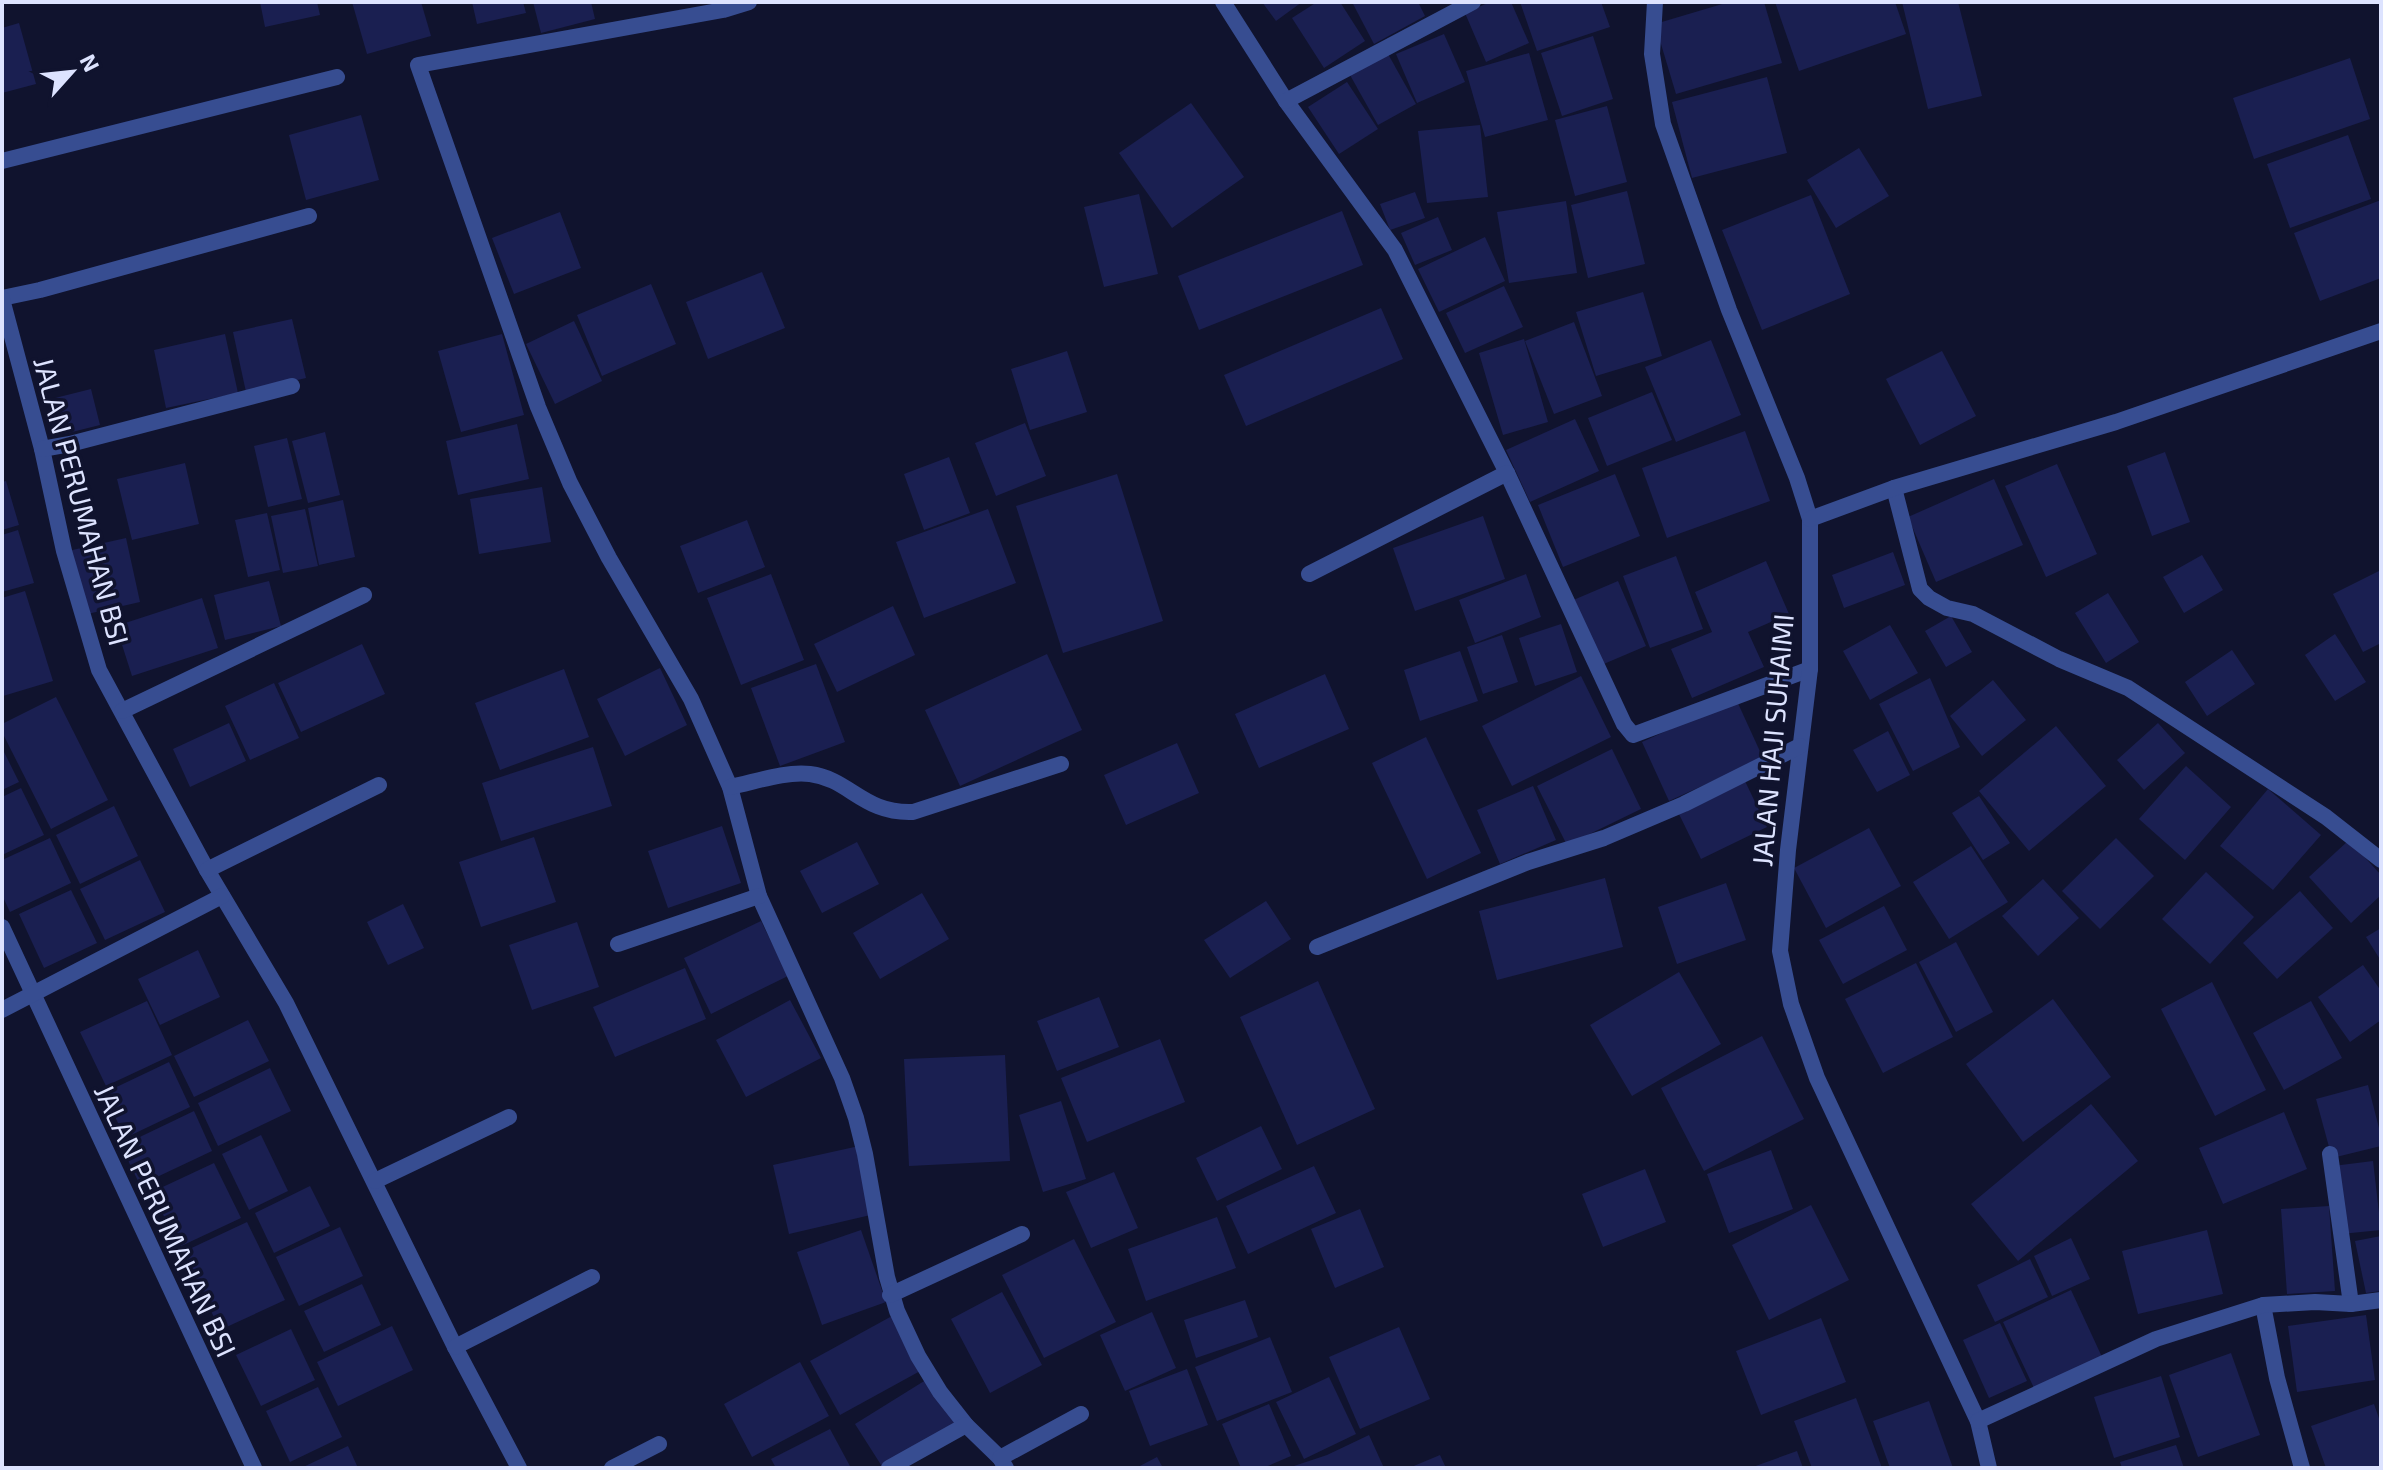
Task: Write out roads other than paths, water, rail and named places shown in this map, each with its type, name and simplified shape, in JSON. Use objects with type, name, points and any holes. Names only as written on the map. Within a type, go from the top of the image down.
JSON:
[{"type":"street","points":[[749,2],[418,65],[538,407],[570,483],[609,558],[691,699],[730,787],[759,896],[842,1078],[856,1118],[890,1295],[918,1356],[940,1392],[966,1425],[1003,1463],[1081,1414]]},
{"type":"street","points":[[1223,2],[1286,101],[1395,250],[1507,473],[1618,710],[1633,735],[1810,669]]},
{"type":"street","points":[[1286,101],[1473,2]]},
{"type":"street","name":"JALAN HAJI SUHAIMI","points":[[1655,2],[1652,54],[1663,124],[1729,310],[1797,478],[1810,519],[1810,669],[1788,850],[1780,951],[1791,1004],[1817,1078],[1978,1421],[1983,1466]]},
{"type":"street","points":[[2,161],[337,77]]},
{"type":"street","name":"JALAN PERUMAHAN BSI","points":[[309,216],[2,299],[42,449],[64,551],[99,670],[207,870],[286,1003],[329,1096],[519,1468]]},
{"type":"street","points":[[1810,519],[1894,488],[2116,422],[2381,331]]},
{"type":"street","points":[[42,449],[292,386]]},
{"type":"street","points":[[1309,574],[1507,473]]},
{"type":"street","points":[[1894,488],[1920,589],[1929,598],[1947,608],[1973,614],[2059,659],[2128,688],[2326,817],[2381,860]]},
{"type":"street","points":[[122,711],[364,595]]},
{"type":"street","points":[[1317,947],[1528,862],[1604,838],[1684,804],[1800,746]]},
{"type":"street","points":[[730,787],[809,774],[828,779],[876,807],[896,813],[913,812],[1061,764]]},
{"type":"street","points":[[207,870],[379,785]]},
{"type":"street","points":[[2,1010],[222,896]]},
{"type":"street","points":[[618,944],[759,896]]},
{"type":"street","name":"JALAN PERUMAHAN BSI","points":[[2,927],[254,1468]]},
{"type":"street","points":[[375,1181],[509,1117]]},
{"type":"street","points":[[2330,1154],[2351,1304]]},
{"type":"street","points":[[890,1295],[1022,1234]]},
{"type":"street","points":[[455,1347],[592,1277]]},
{"type":"street","points":[[1978,1421],[2156,1339],[2263,1305],[2315,1302],[2351,1304],[2381,1300]]},
{"type":"street","points":[[2263,1305],[2277,1378],[2302,1468]]},
{"type":"street","points":[[889,1468],[966,1425]]},
{"type":"street","points":[[612,1468],[659,1444]]}]
